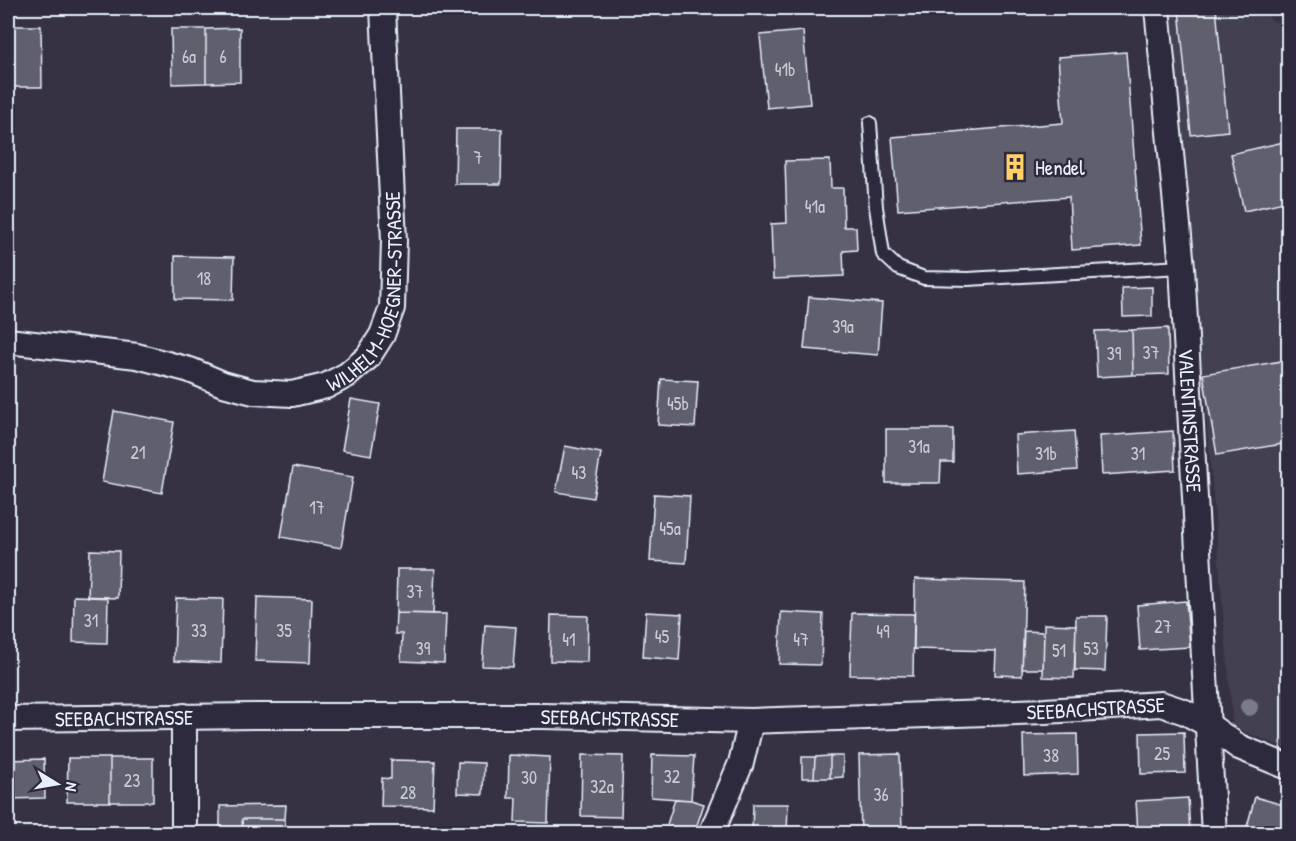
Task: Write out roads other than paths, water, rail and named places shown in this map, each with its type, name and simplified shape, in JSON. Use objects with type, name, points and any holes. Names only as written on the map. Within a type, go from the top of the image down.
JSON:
[{"type":"street","name":"WILHELM-HOEGNER-STRASSE","points":[[8,342],[137,356],[190,370],[223,384],[253,393],[292,394],[326,386],[347,375],[368,357],[382,335],[392,308],[394,241],[383,8]]},
{"type":"street","name":"VALENTINSTRASSE","points":[[1157,8],[1182,267],[1214,834]]},
{"type":"street","name":"SEEBACHSTRASSE","points":[[8,719],[544,716],[752,721],[1045,711],[1161,704],[1185,712],[1207,724],[1239,747],[1288,767]]},
{"type":"street","points":[[184,717],[184,834]]},
{"type":"street","points":[[711,834],[741,763],[752,721]]},
{"type":"lane","points":[[870,123],[876,207],[883,254],[898,268],[924,278],[968,279],[1182,267]]},
{"type":"waterway","points":[[1280,8],[1284,14],[1288,15]]},
{"type":"place","name":"Hendel","points":[[1015,167]]}]
